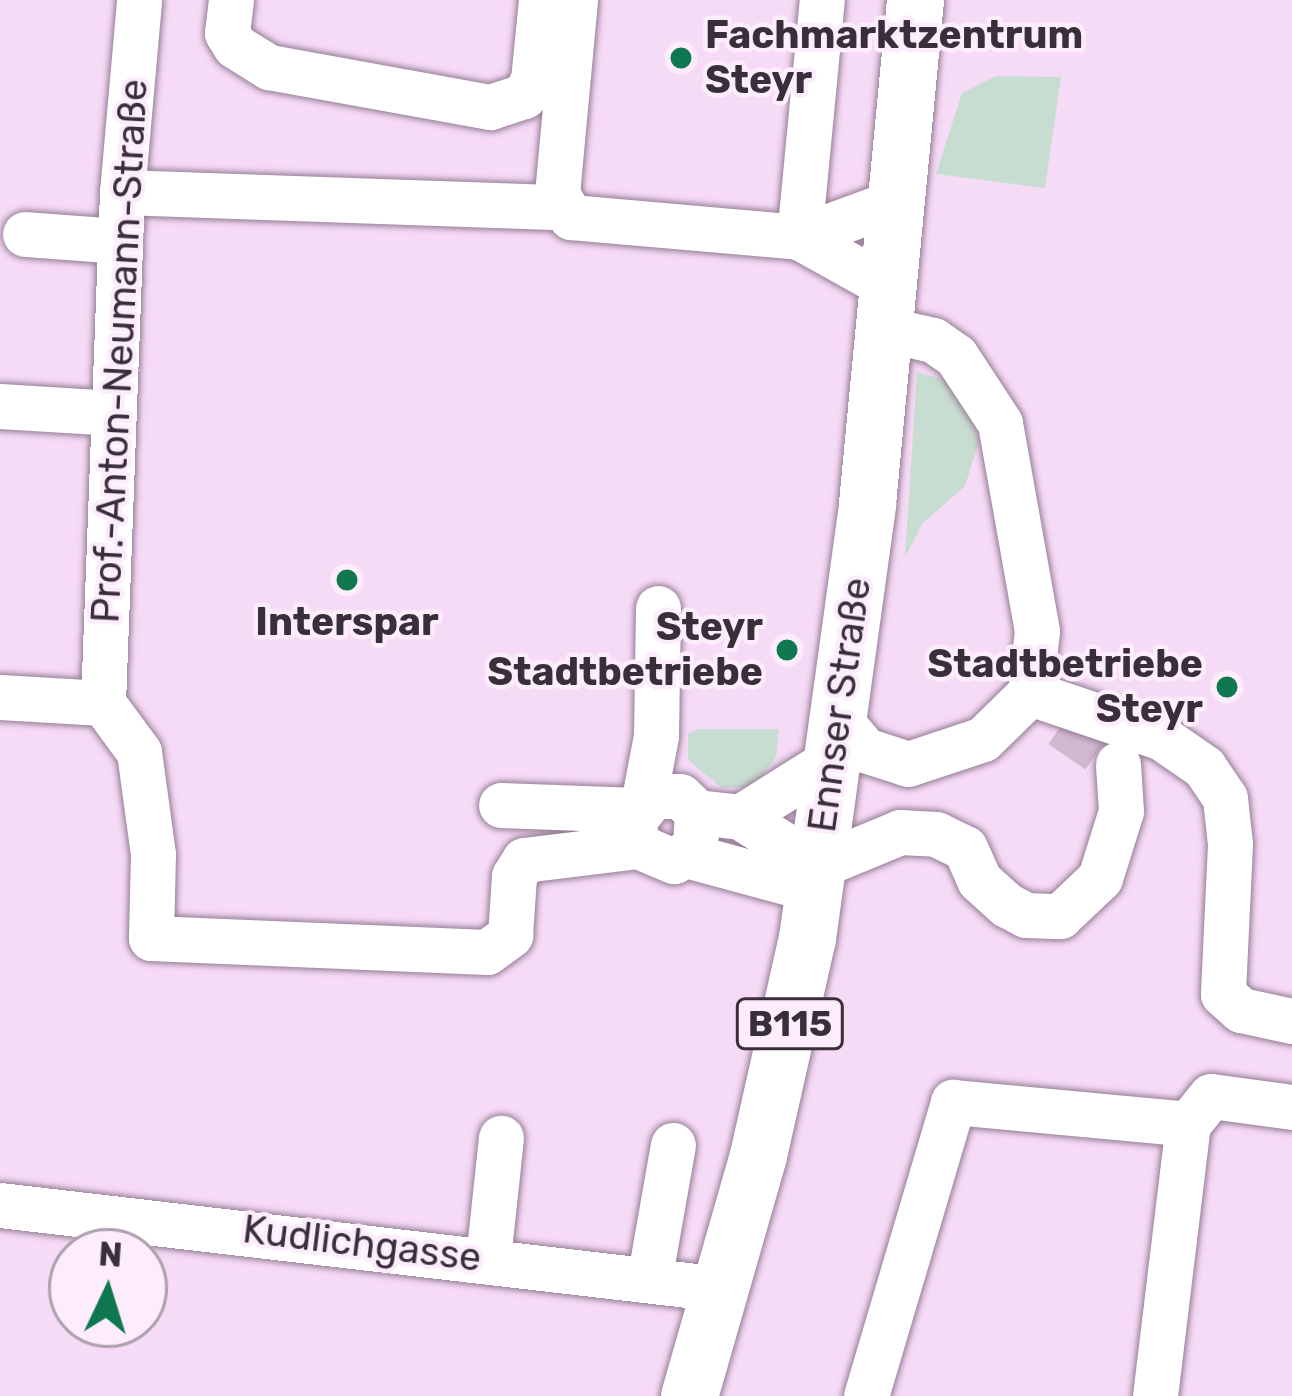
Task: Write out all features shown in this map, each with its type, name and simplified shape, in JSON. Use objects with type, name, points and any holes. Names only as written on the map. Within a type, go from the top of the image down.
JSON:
[{"type":"main road","name":"Ennser Straße","points":[[689,1396],[722,1289],[816,878],[887,308],[915,0]]},
{"type":"street","name":"Prof.-Anton-Neumann-Straße","points":[[104,703],[122,192],[140,0]]},
{"type":"street","points":[[231,0],[227,33],[269,67],[490,107],[524,96],[533,80],[541,0]]},
{"type":"street","points":[[559,207],[575,0]]},
{"type":"street","points":[[799,237],[822,0]]},
{"type":"street","points":[[122,192],[559,207],[589,220],[799,237],[897,201]]},
{"type":"street","points":[[10,232],[120,241]]},
{"type":"street","points":[[0,697],[104,703],[139,752],[153,854],[151,938],[487,952],[510,934],[514,876],[524,860],[675,820],[835,738],[908,764],[983,739],[1030,692],[1037,631],[1000,423],[956,356],[799,237]]},
{"type":"street","points":[[0,406],[114,413]]},
{"type":"street","points":[[658,608],[653,747],[675,820]]},
{"type":"street","points":[[1030,692],[1061,725]]},
{"type":"street","points":[[1030,692],[1162,738],[1204,767],[1225,798],[1230,844],[1222,994],[1240,1010],[1292,1021]]},
{"type":"street","points":[[900,832],[908,764]]},
{"type":"street","points":[[816,878],[900,832],[956,840],[990,892],[1025,915],[1060,916],[1100,878],[1121,812],[1118,764]]},
{"type":"street","points":[[501,805],[675,820],[816,878]]},
{"type":"street","points":[[675,820],[816,878]]},
{"type":"street","points":[[1155,1396],[1187,1124],[1211,1096],[1292,1107]]},
{"type":"street","points":[[866,1396],[952,1102],[1187,1124]]},
{"type":"street","points":[[488,1258],[501,1138]]},
{"type":"street","points":[[650,1275],[673,1145]]},
{"type":"street","name":"Kudlichgasse","points":[[0,1205],[650,1275],[722,1289]]},
{"type":"green space","points":[[996,76],[1061,77],[1045,188],[936,174],[962,93]]},
{"type":"green space","points":[[917,372],[945,380],[966,397],[979,441],[965,486],[923,523],[905,557]]},
{"type":"green space","points":[[699,729],[779,729],[776,757],[754,787],[722,788],[688,760],[688,734]]},
{"type":"tunnel","points":[[1061,725],[1118,764]]},
{"type":"place","name":"Fachmarktzentrum Steyr","points":[[681,58]]},
{"type":"place","name":"Interspar","points":[[347,580]]},
{"type":"place","name":"Steyr Stadtbetriebe","points":[[787,650]]},
{"type":"place","name":"Stadtbetriebe Steyr","points":[[1227,687]]}]
